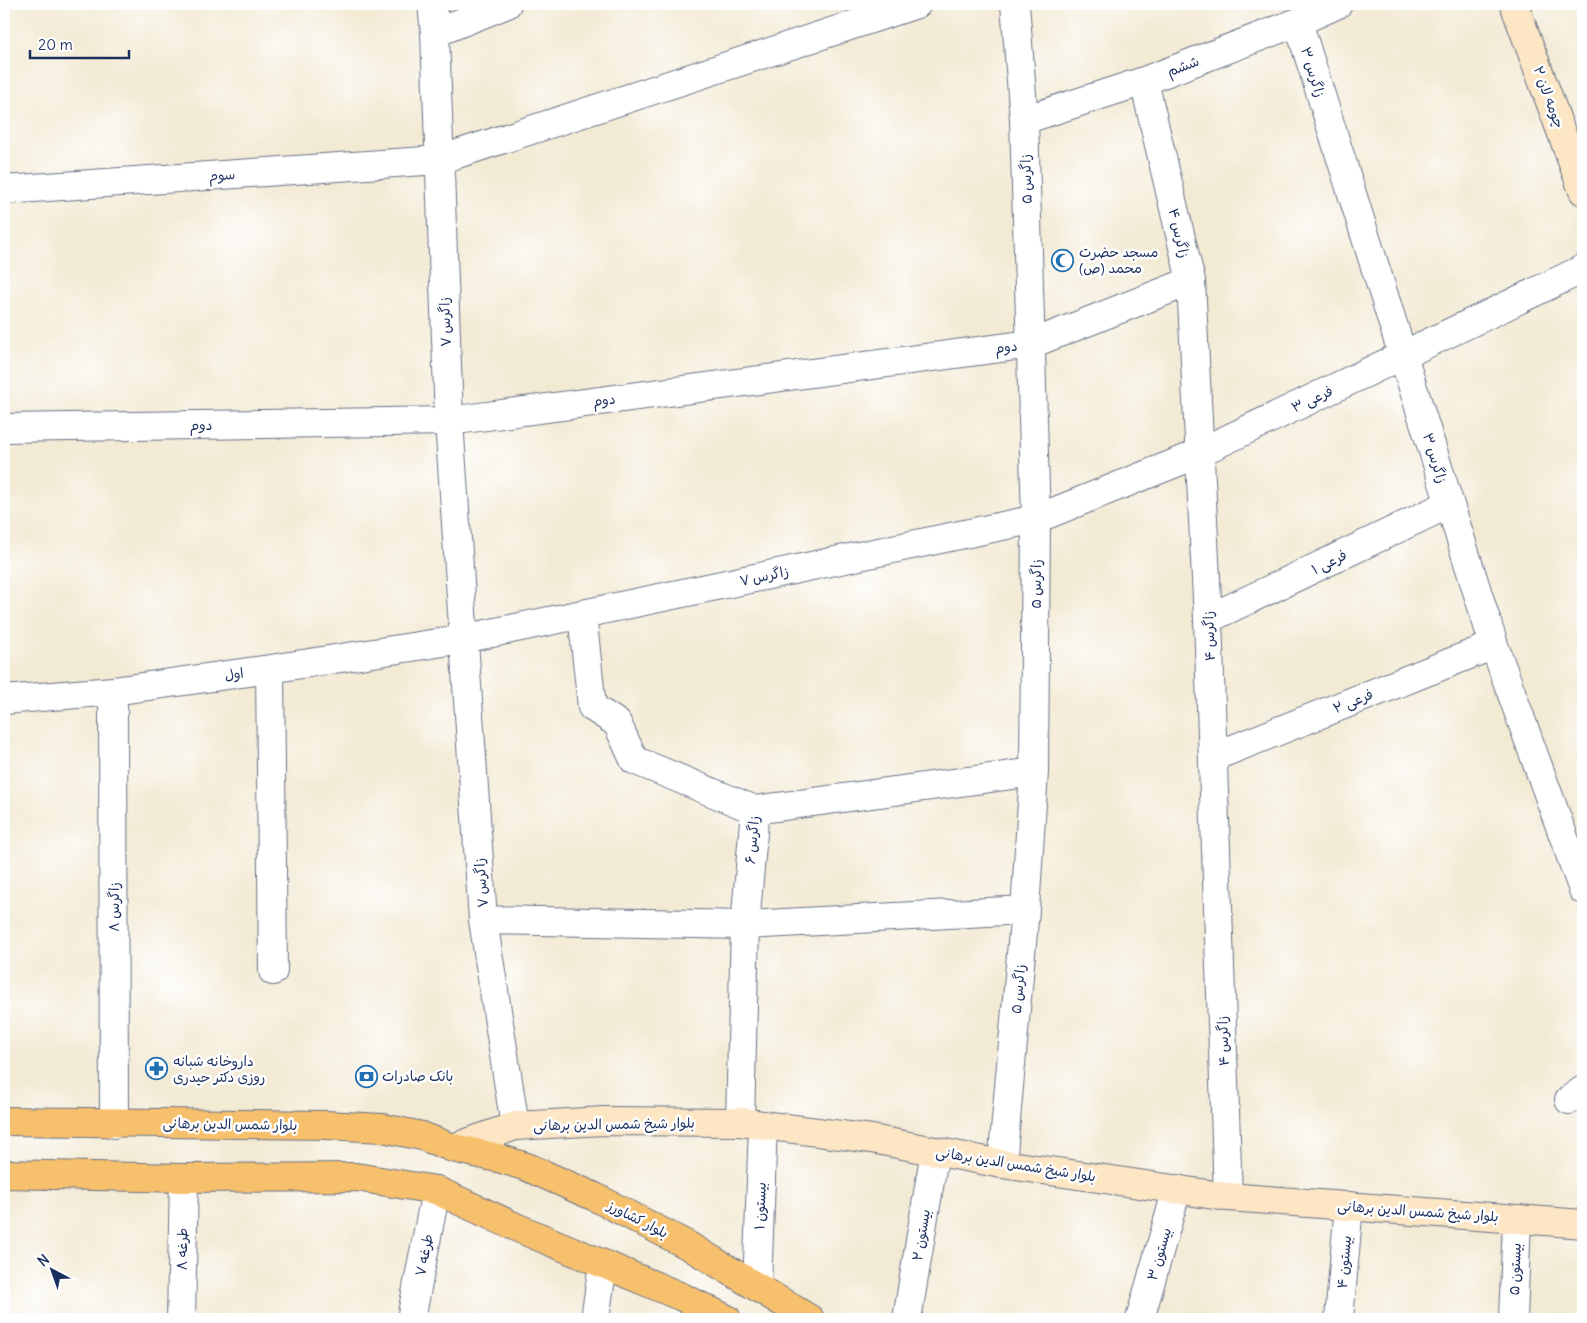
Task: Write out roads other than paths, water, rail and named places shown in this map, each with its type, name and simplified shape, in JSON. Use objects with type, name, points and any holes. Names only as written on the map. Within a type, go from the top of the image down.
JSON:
[{"type":"main road","name":"چومه لان ۲","points":[[1514,4],[1583,191]]},
{"type":"main road","name":"بلوار شمس الدین برهانی","points":[[4,1121],[383,1128],[422,1136],[453,1148]]},
{"type":"main road","name":"بلوار شیخ شمس الدین برهانی","points":[[453,1148],[514,1126],[604,1122],[752,1124],[872,1139],[1002,1164],[1228,1197],[1583,1224]]},
{"type":"main road","name":"بلوار کشاورز","points":[[453,1148],[498,1158],[527,1167],[595,1197],[689,1246],[810,1319]]},
{"type":"main road","points":[[4,1174],[184,1178],[356,1177],[436,1190],[682,1297],[727,1319]]},
{"type":"street","name":"زاگرس ۷","points":[[432,4],[435,33],[449,421],[483,920],[514,1126]]},
{"type":"street","points":[[435,33],[507,4]]},
{"type":"street","name":"سوم","points":[[4,190],[439,160],[917,4]]},
{"type":"street","name":"زاگرس ۵","points":[[1002,1164],[1025,910],[1034,772],[1036,519],[1024,120],[1015,4]]},
{"type":"street","name":"ششم","points":[[1024,120],[1144,81],[1317,11]]},
{"type":"street","name":"زاگرس ۳","points":[[1317,11],[1402,356],[1494,644],[1583,890]]},
{"type":"street","name":"۴ زاگرس","points":[[1144,81],[1191,281],[1208,619],[1228,1197]]},
{"type":"street","name":"فرعی ۳","points":[[1036,519],[1199,452],[1583,269]]},
{"type":"street","name":"دوم","points":[[4,428],[449,421],[1031,344],[1191,281]]},
{"type":"street","name":"فرعی ۱","points":[[1208,619],[1449,504]]},
{"type":"street","name":"زاگرس ۷","points":[[463,639],[1036,519]]},
{"type":"street","points":[[582,614],[592,707],[617,723],[634,760],[755,810]]},
{"type":"street","name":"اول","points":[[4,700],[113,691],[270,670],[463,639]]},
{"type":"street","name":"فرعی ۲","points":[[1213,757],[1494,644]]},
{"type":"street","points":[[270,670],[273,971]]},
{"type":"street","name":"زاگرس ۸","points":[[113,691],[114,1124]]},
{"type":"street","name":"زاگرس ۶","points":[[752,1124],[745,925],[755,810],[1034,772]]},
{"type":"street","points":[[483,920],[745,925],[1025,910]]},
{"type":"street","name":"بیستون ۱","points":[[752,1124],[757,1287]]},
{"type":"street","name":"بیستون ۲","points":[[907,1319],[935,1151]]},
{"type":"street","name":"طرغه ۸","points":[[181,1319],[184,1178]]},
{"type":"street","name":"بیستون ۳","points":[[1140,1319],[1177,1189]]},
{"type":"street","name":"طرغه ۷","points":[[411,1319],[436,1190]]},
{"type":"street","name":"بیستون ۴","points":[[1339,1319],[1349,1206]]},
{"type":"street","name":"بیستون ۵","points":[[1513,1319],[1517,1219]]},
{"type":"street","points":[[595,1319],[604,1264]]},
{"type":"place","name":"مسجد حضرت محمد (ص)","points":[[1063,260]]},
{"type":"place","name":"داروخانه شبانه روزی دکتر حیدری","points":[[157,1069]]},
{"type":"place","name":"بانک صادرات","points":[[366,1076]]}]
